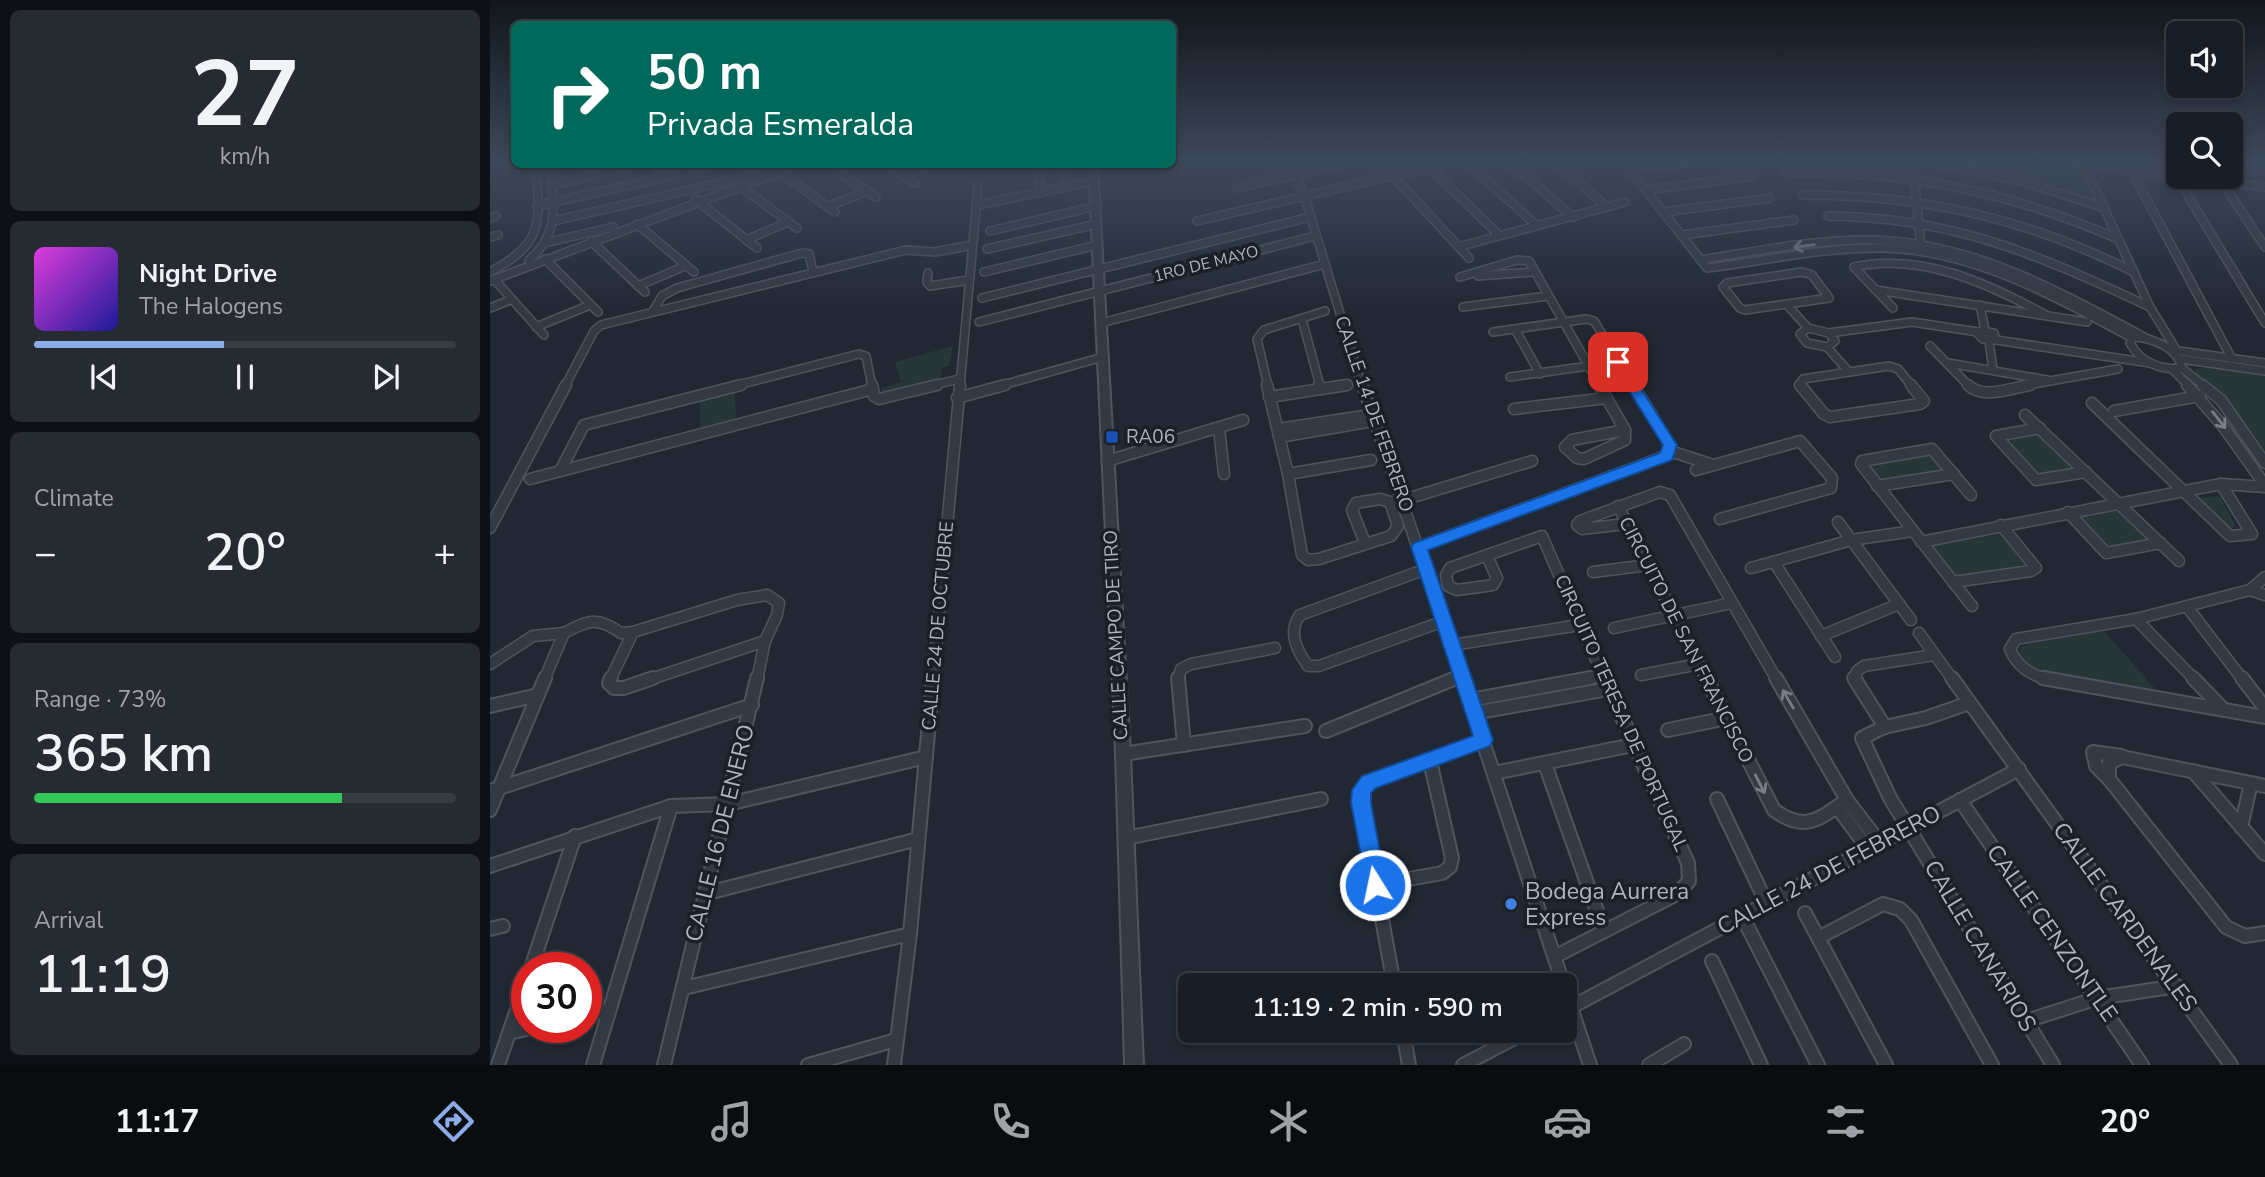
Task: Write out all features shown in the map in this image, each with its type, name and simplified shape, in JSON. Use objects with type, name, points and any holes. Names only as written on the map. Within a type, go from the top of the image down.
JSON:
[{"type":"street","points":[[514,265],[535,239],[537,212]]},
{"type":"street","points":[[544,335],[491,277],[540,253],[553,232],[552,212]]},
{"type":"street","points":[[553,221],[593,212]]},
{"type":"street","points":[[514,265],[545,259],[671,212]]},
{"type":"street","points":[[708,212],[757,248]]},
{"type":"street","points":[[774,212],[797,228]]},
{"type":"street","name":"CALLE 24 DE OCTUBRE","points":[[894,1065],[910,934],[976,212]]},
{"type":"street","points":[[990,231],[1073,212]]},
{"type":"street","name":"CALLE CAMPO DE TIRO","points":[[1096,212],[1093,225],[1100,269],[1098,291],[1123,754],[1133,1065]]},
{"type":"street","points":[[1198,221],[1241,212]]},
{"type":"street","name":"CALLE 14 DE FEBRERO","points":[[1309,212],[1372,418],[1419,547],[1560,973]]},
{"type":"street","points":[[1426,212],[1469,258]]},
{"type":"street","points":[[1475,212],[1499,235]]},
{"type":"street","points":[[1522,212],[1537,226]]},
{"type":"street","points":[[1567,212],[1573,217]]},
{"type":"street","points":[[1458,247],[1591,212]]},
{"type":"street","points":[[1664,212],[1707,268],[1880,248],[1921,248],[2009,277],[2132,338],[2149,339],[2168,335]]},
{"type":"street","points":[[1919,212],[1921,248]]},
{"type":"street","points":[[1977,212],[2046,232],[2134,272]]},
{"type":"street","points":[[2048,212],[2118,239]]},
{"type":"street","points":[[2107,212],[2150,307],[2168,335],[2177,360],[2265,486]]},
{"type":"street","points":[[2153,212],[2232,359]]},
{"type":"street","points":[[2201,212],[2265,323]]},
{"type":"street","points":[[2241,212],[2265,247]]},
{"type":"street","points":[[1828,216],[1870,215],[1920,221],[1965,231],[2028,252],[2150,307]]},
{"type":"street","points":[[982,298],[1310,217]]},
{"type":"street","points":[[549,242],[653,218]]},
{"type":"street","points":[[1682,236],[1794,220]]},
{"type":"street","points":[[746,240],[788,222]]},
{"type":"street","points":[[637,224],[694,272]]},
{"type":"street","points":[[987,249],[1093,225]]},
{"type":"street","name":"1RO DE MAYO","points":[[979,321],[1315,236]]},
{"type":"street","points":[[1700,260],[1853,240],[1962,254],[2031,279],[2073,298],[2149,339],[2221,400],[2265,463]]},
{"type":"street","points":[[591,242],[645,292]]},
{"type":"street","points":[[490,528],[594,331],[601,325],[906,250],[935,252],[972,245]]},
{"type":"street","points":[[984,272],[1097,245]]},
{"type":"street","points":[[653,311],[662,296],[677,288],[802,253],[809,254],[812,258],[813,272]]},
{"type":"street","points":[[545,259],[598,312]]},
{"type":"street","points":[[1533,272],[1460,277],[1524,259],[1529,261],[1625,430],[1625,440],[1584,459],[1577,458],[1565,447],[1572,440],[1625,430]]},
{"type":"street","points":[[1101,323],[1325,264]]},
{"type":"street","points":[[1893,308],[1854,267],[1890,264],[1951,273],[2010,294],[2048,316]]},
{"type":"street","points":[[638,286],[685,266]]},
{"type":"street","points":[[1802,272],[1812,275],[1829,296],[1826,300],[1788,306],[1745,310],[1740,308],[1724,285],[1802,272]]},
{"type":"street","points":[[928,274],[927,282],[935,287],[969,280]]},
{"type":"street","points":[[1876,290],[2087,322]]},
{"type":"street","points":[[1463,307],[1548,296]]},
{"type":"street","points":[[490,308],[510,300]]},
{"type":"street","points":[[536,327],[590,305]]},
{"type":"street","points":[[1788,306],[1808,328],[1831,335],[1908,328],[2140,356]]},
{"type":"street","points":[[1980,306],[1993,370]]},
{"type":"street","points":[[1325,311],[1264,330],[1258,334],[1257,340],[1288,474],[1302,555],[1308,560],[1319,559],[1365,543],[1396,532],[1398,526],[1390,502],[1386,500],[1356,503],[1353,506],[1352,510],[1365,543]]},
{"type":"street","points":[[1301,319],[1320,388]]},
{"type":"street","points":[[1419,547],[1667,456],[1670,451],[1670,445],[1594,321],[1562,322],[1493,332]]},
{"type":"street","points":[[1808,328],[1800,334],[1805,342],[1827,347],[1848,371]]},
{"type":"street","points":[[1515,329],[1540,374]]},
{"type":"street","points":[[1827,347],[1832,345],[1831,335]]},
{"type":"street","points":[[1987,336],[2150,363],[2232,359],[2265,363]]},
{"type":"street","points":[[2132,338],[2132,349],[2150,363]]},
{"type":"street","points":[[1930,346],[1978,393],[2119,369]]},
{"type":"street","points":[[560,471],[580,429],[589,423],[859,354],[866,356],[874,396],[882,400],[959,379]]},
{"type":"street","points":[[957,398],[1103,357]]},
{"type":"street","points":[[2177,360],[2265,371]]},
{"type":"street","points":[[1510,377],[1618,362]]},
{"type":"street","points":[[1947,363],[2054,381]]},
{"type":"street","points":[[1893,366],[1924,401],[1920,404],[1830,417],[1824,414],[1800,380],[1848,371],[1893,366]]},
{"type":"street","points":[[1269,397],[1347,385]]},
{"type":"street","points":[[530,479],[873,389]]},
{"type":"street","points":[[2115,411],[2200,396]]},
{"type":"street","points":[[1514,410],[1607,398]]},
{"type":"street","points":[[2092,402],[2230,536],[2252,534],[2219,486]]},
{"type":"street","points":[[2025,415],[2179,561]]},
{"type":"street","points":[[1278,433],[1372,418]]},
{"type":"street","points":[[1107,461],[1243,420]]},
{"type":"street","points":[[1219,428],[1224,474]]},
{"type":"street","points":[[2040,428],[1996,436],[2036,480],[2086,472]]},
{"type":"street","points":[[1696,470],[1800,441],[1832,478],[1831,488],[1720,519]]},
{"type":"street","points":[[1971,495],[1938,453],[1927,448],[1862,461],[1861,464],[1972,606]]},
{"type":"street","points":[[1670,451],[1713,465]]},
{"type":"street","points":[[1288,474],[1371,460]]},
{"type":"street","points":[[1403,500],[1531,461]]},
{"type":"street","points":[[1877,486],[1954,474]]},
{"type":"street","points":[[1921,542],[2185,490],[2219,486],[2265,486]]},
{"type":"street","points":[[2219,486],[2265,494]]},
{"type":"street","name":"CIRCUITO DE SAN FRANCISCO","points":[[1842,803],[1808,825],[1788,823],[1773,810],[1618,506],[1660,492],[1670,495],[1842,803],[1875,846]]},
{"type":"street","points":[[1618,506],[1580,520],[1577,525],[1582,529],[1626,524]]},
{"type":"street","points":[[2068,512],[2106,553],[2161,543]]},
{"type":"street","points":[[1838,522],[1911,620]]},
{"type":"street","points":[[1953,582],[2031,571],[2036,568],[2001,526]]},
{"type":"street","points":[[1751,568],[1851,540],[1913,531]]},
{"type":"street","name":"CIRCUITO TERESA DE PORTUGAL","points":[[1487,556],[1497,578],[1493,585],[1457,590],[1448,586],[1446,575],[1450,568],[1542,536],[1602,676],[1688,863],[1689,881],[1677,894],[1556,957]]},
{"type":"street","points":[[1774,562],[1835,657]]},
{"type":"street","points":[[1593,572],[1648,565]]},
{"type":"street","points":[[1426,569],[1300,614],[1294,620],[1292,628],[1301,657],[1308,666],[1319,666],[1444,621]]},
{"type":"street","points":[[2265,577],[2250,590],[2188,608],[2016,639],[2010,649],[2014,662],[2029,674],[2048,680],[2265,717]]},
{"type":"street","points":[[2250,590],[2265,595]]},
{"type":"street","name":"CALLE 16 DE ENERO","points":[[633,632],[737,600],[767,596],[779,603],[777,615],[765,640],[752,705],[664,1065]]},
{"type":"street","points":[[1614,628],[1732,603]]},
{"type":"street","points":[[1821,636],[1899,604]]},
{"type":"street","points":[[2188,608],[2265,708]]},
{"type":"street","points":[[2136,619],[2223,709]]},
{"type":"street","points":[[490,664],[512,647],[542,631],[564,633],[582,624],[598,621],[608,623],[621,633],[633,632],[609,683],[614,688],[624,688],[765,640]]},
{"type":"street","points":[[1452,645],[1580,625]]},
{"type":"street","points":[[490,810],[494,790],[564,633]]},
{"type":"street","name":"CALLE CARDENALES","points":[[1919,633],[2231,1065]]},
{"type":"street","points":[[1184,745],[1178,677],[1181,669],[1191,664],[1275,648]]},
{"type":"street","points":[[1934,654],[1864,666],[1857,671],[1854,680],[1885,727],[1925,719],[1969,703]]},
{"type":"street","points":[[1641,675],[1699,664]]},
{"type":"street","points":[[1326,731],[1462,676]]},
{"type":"street","points":[[1470,700],[1602,676]]},
{"type":"street","points":[[1474,713],[1608,689]]},
{"type":"street","points":[[490,706],[538,695]]},
{"type":"street","points":[[494,790],[752,705]]},
{"type":"street","points":[[1668,730],[1727,719]]},
{"type":"street","points":[[1123,754],[1305,726]]},
{"type":"street","name":"CALLE CANARIOS","points":[[1885,727],[1862,738],[1867,752],[1908,827],[2053,1065]]},
{"type":"street","points":[[1392,973],[1361,803],[1362,790],[1369,782],[1484,740]]},
{"type":"street","points":[[1494,773],[1633,745]]},
{"type":"street","points":[[2265,786],[2093,752],[2096,766],[2226,927],[2249,938],[2265,933]]},
{"type":"street","points":[[490,866],[671,806],[728,804],[926,757]]},
{"type":"street","points":[[2109,779],[2109,763],[2122,757]]},
{"type":"street","points":[[1375,885],[1442,873],[1450,867],[1452,858],[1430,761]]},
{"type":"street","points":[[1545,764],[1604,931]]},
{"type":"street","name":"CALLE 24 DE FEBRERO","points":[[1577,1005],[2019,769]]},
{"type":"street","points":[[2193,771],[2264,851]]},
{"type":"street","points":[[2241,827],[2251,783]]},
{"type":"street","points":[[1126,838],[1321,799]]},
{"type":"street","points":[[1717,799],[1766,902]]},
{"type":"street","name":"CALLE CENZONTLE","points":[[1960,800],[2142,1065]]},
{"type":"street","points":[[593,1065],[671,806]]},
{"type":"street","points":[[536,952],[575,836]]},
{"type":"street","points":[[704,894],[918,839]]},
{"type":"street","points":[[1818,938],[1883,904],[1900,909],[1911,920],[1992,1065]]},
{"type":"street","points":[[1805,913],[1886,1065]]},
{"type":"street","points":[[1742,916],[1818,1065]]},
{"type":"street","points":[[684,988],[910,934]]},
{"type":"street","points":[[1712,961],[1761,1065]]},
{"type":"street","points":[[2026,1021],[2098,998],[2176,986]]},
{"type":"street","points":[[602,1012],[609,1010]]},
{"type":"street","points":[[498,1065],[511,1028]]},
{"type":"street","name":"CALLE 14 DE FEBRERO","points":[[1577,1030],[1590,1065]]},
{"type":"street","points":[[808,1065],[896,1040]]},
{"type":"street","points":[[1405,1043],[1409,1065]]},
{"type":"street","points":[[1463,1065],[1505,1043]]},
{"type":"street","points":[[1648,1065],[1684,1044]]},
{"type":"shaded area","points":[[953,346],[949,366],[942,368],[940,380],[882,396],[881,388],[901,382],[895,362]]},
{"type":"shaded area","points":[[2195,369],[2265,376],[2265,451],[2232,406],[2196,374]]},
{"type":"shaded area","points":[[735,391],[736,420],[700,430],[700,400]]},
{"type":"shaded area","points":[[2043,434],[2079,470],[2040,477],[2005,441]]},
{"type":"shaded area","points":[[1931,454],[1945,471],[1881,481],[1868,464]]},
{"type":"shaded area","points":[[2220,496],[2236,527],[2227,529],[2195,498]]},
{"type":"shaded area","points":[[2119,510],[2148,540],[2106,549],[2078,519]]},
{"type":"shaded area","points":[[2003,534],[2029,564],[1957,579],[1932,546]]},
{"type":"shaded area","points":[[2104,631],[2158,692],[2043,675],[2026,666],[2019,653],[2020,647],[2031,644]]},
{"type":"place","name":"RA06","points":[[1112,437]]},
{"type":"place","name":"Bodega Aurrera Express","points":[[1511,904]]},
{"type":"route","points":[[1375,885],[1361,803],[1362,790],[1369,782],[1484,740],[1419,547],[1667,456],[1670,445],[1618,362]]}]
